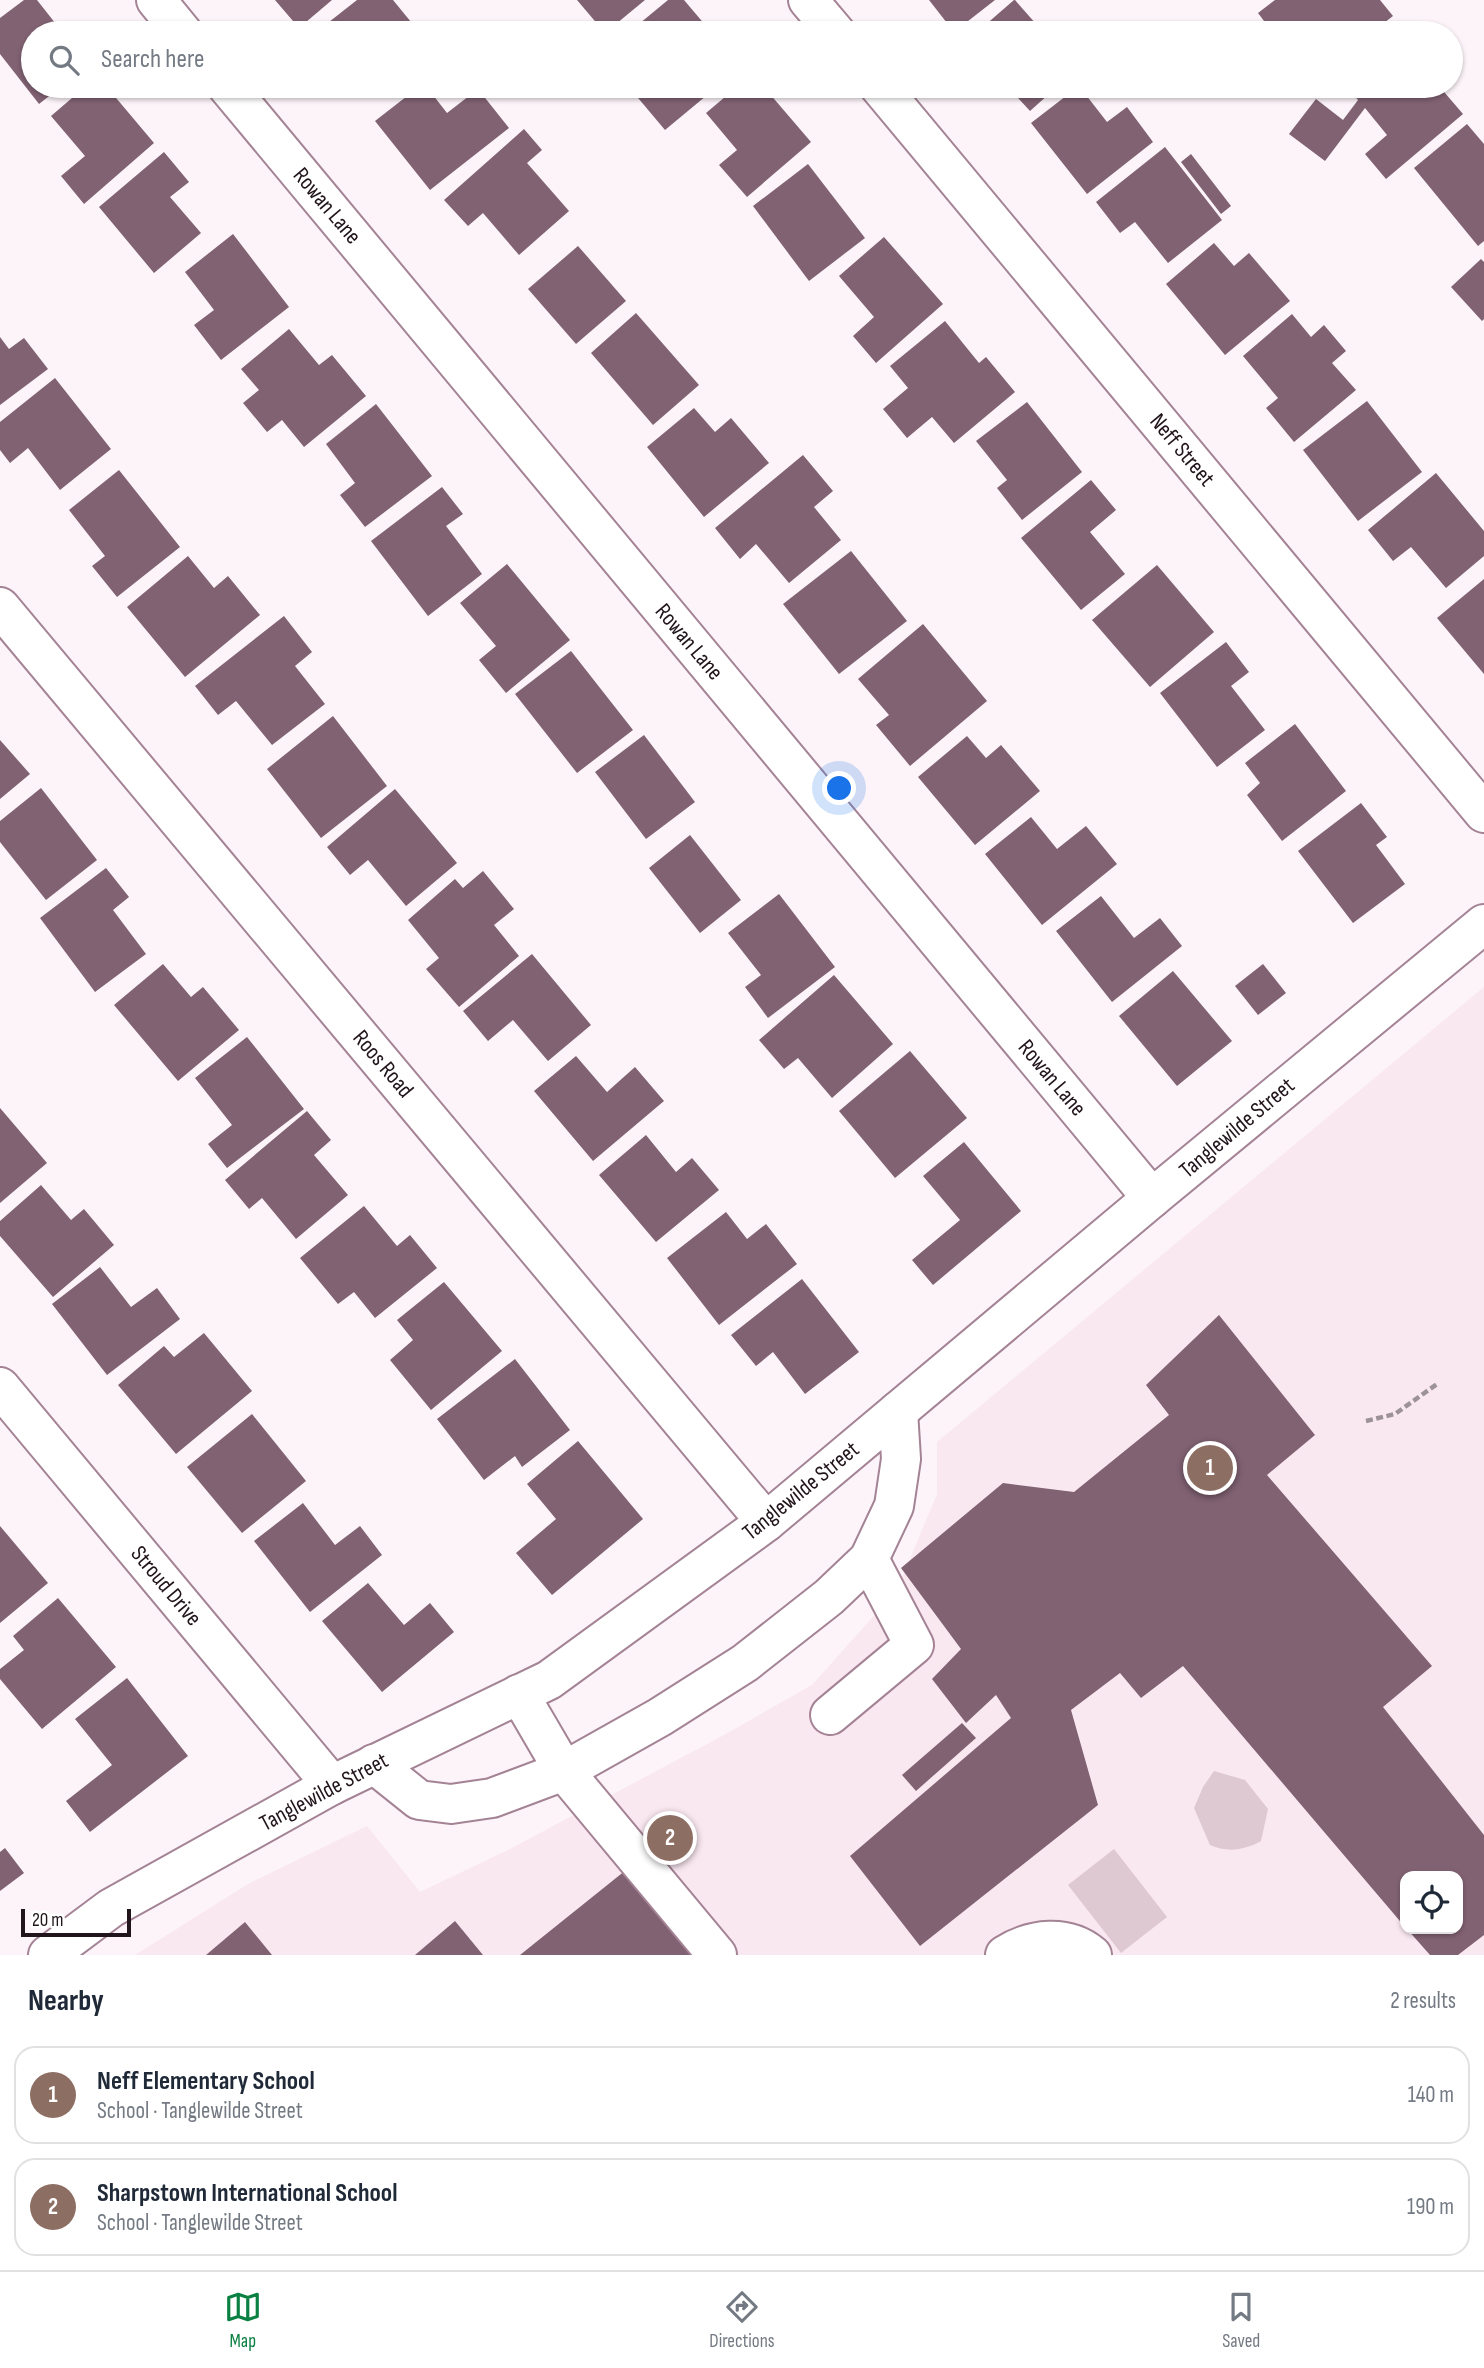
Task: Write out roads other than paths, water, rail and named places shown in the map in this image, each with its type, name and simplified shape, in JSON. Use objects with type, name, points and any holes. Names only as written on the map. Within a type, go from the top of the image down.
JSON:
[{"type":"street","points":[[156,0],[173,21]]},
{"type":"street","points":[[808,0],[825,21]]},
{"type":"street","name":"Rowan Lane","points":[[237,98],[1152,1198]]},
{"type":"street","name":"Neff Street","points":[[889,98],[1484,813]]},
{"type":"street","name":"Roos Road","points":[[0,607],[766,1522]]},
{"type":"street","name":"Tanglewilde Street","points":[[48,1955],[111,1908],[332,1785],[549,1680],[766,1522],[1484,924]]},
{"type":"street","name":"Stroud Drive","points":[[0,1387],[332,1785]]},
{"type":"street","points":[[374,1764],[419,1800],[451,1804],[492,1798],[564,1771],[660,1717],[745,1663],[829,1597],[869,1559],[894,1506],[901,1459],[898,1411]]},
{"type":"street","points":[[830,1715],[914,1645],[869,1559]]},
{"type":"street","points":[[519,1694],[564,1771],[717,1955]]},
{"type":"street","points":[[1005,1955],[1018,1947],[1048,1939],[1085,1949],[1093,1955]]},
{"type":"place","name":"Neff Elementary School","points":[[1210,1468]]},
{"type":"place","name":"Sharpstown International School","points":[[670,1838]]}]
